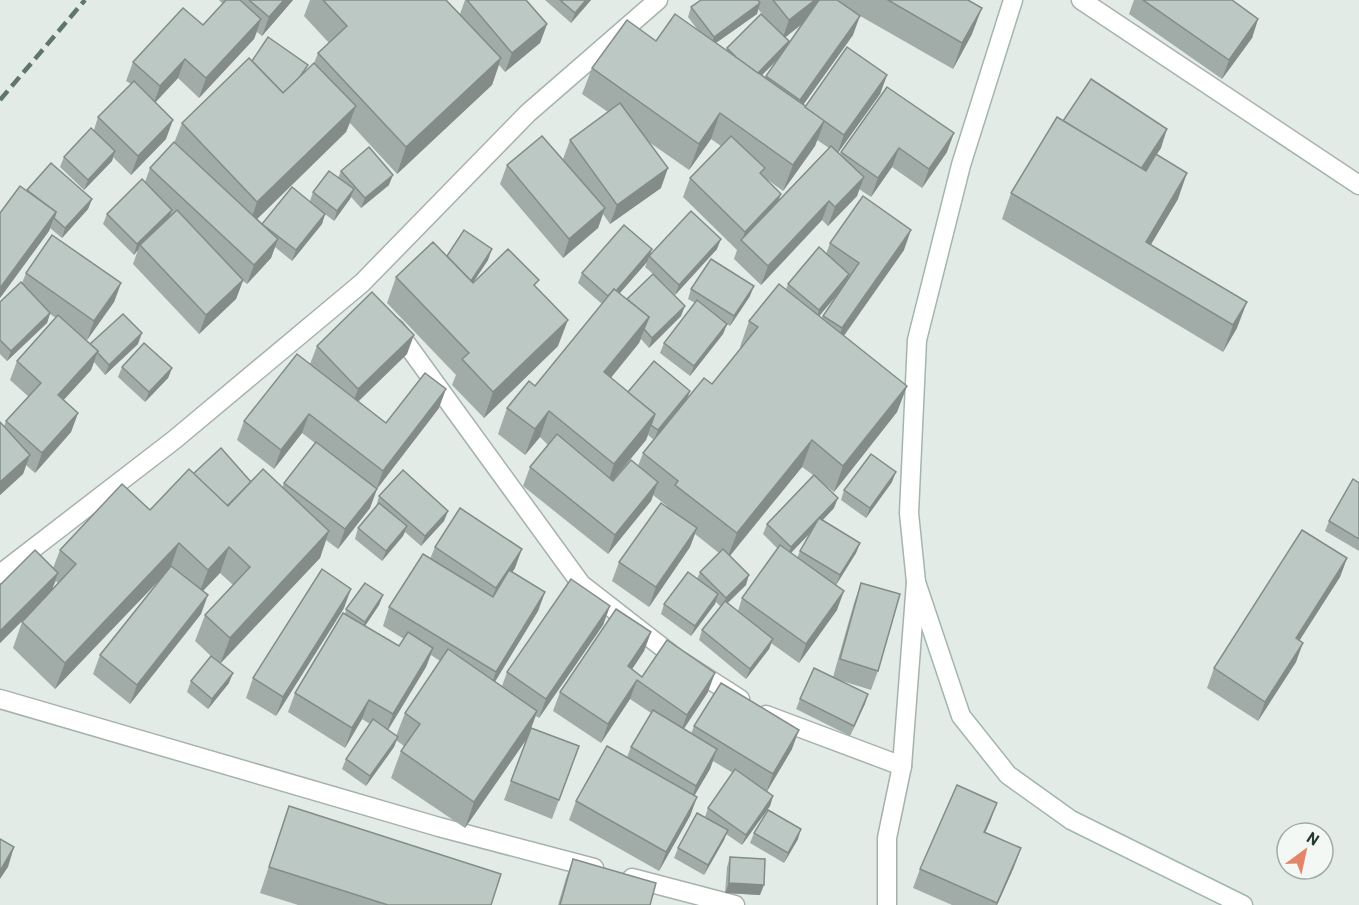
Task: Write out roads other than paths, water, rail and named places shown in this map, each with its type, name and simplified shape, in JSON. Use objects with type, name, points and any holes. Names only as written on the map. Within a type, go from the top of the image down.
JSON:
[{"type":"street","points":[[0,574],[174,440],[365,288],[528,113],[658,0]]},
{"type":"street","points":[[887,905],[886,838],[902,766],[916,582],[909,513],[917,340],[961,165],[1013,0]]},
{"type":"street","points":[[1081,0],[1359,184]]},
{"type":"street","points":[[382,311],[581,584],[676,658],[761,713],[902,766]]},
{"type":"street","points":[[916,582],[961,716],[1008,775],[1071,820],[1243,905]]},
{"type":"street","points":[[0,699],[439,827],[735,905]]},
{"type":"railway","points":[[0,100],[85,0]]}]
